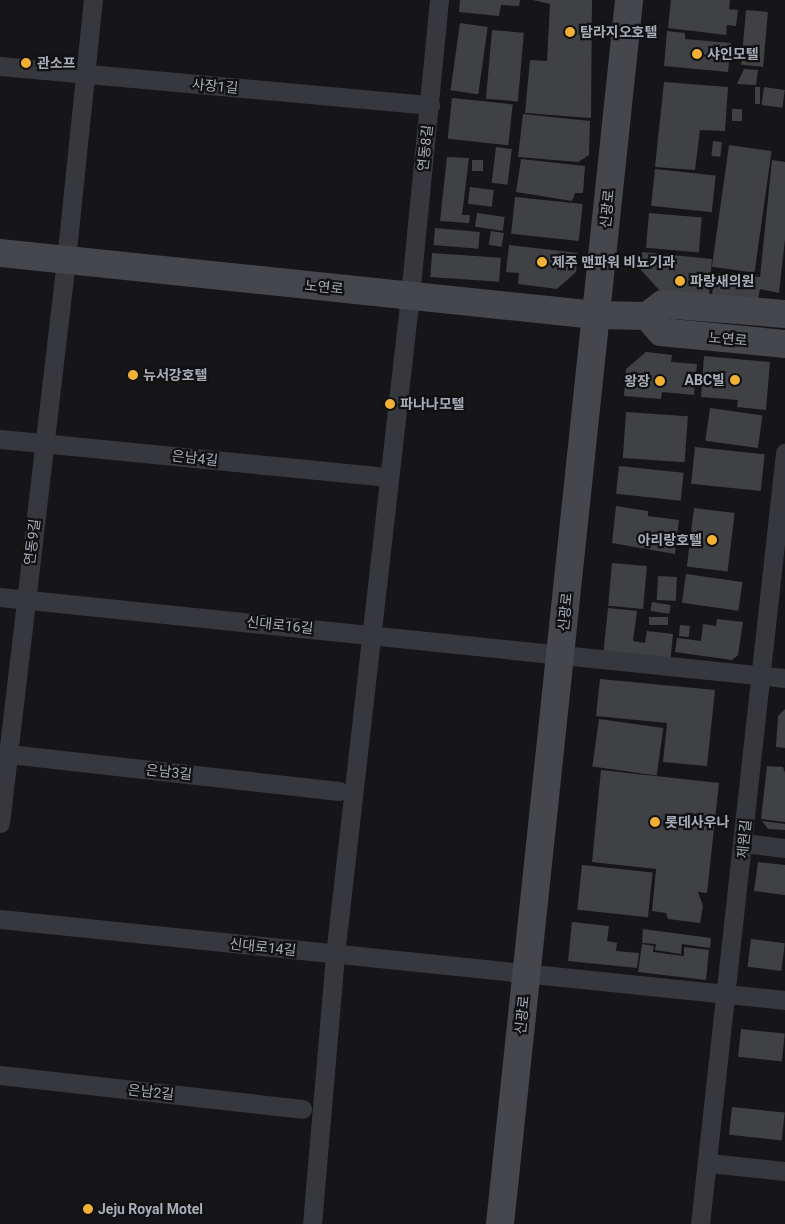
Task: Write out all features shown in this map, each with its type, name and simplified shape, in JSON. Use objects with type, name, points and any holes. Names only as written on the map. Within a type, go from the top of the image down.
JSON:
[{"type":"main road","name":"신광로","points":[[500,1224],[629,0]]},
{"type":"main road","name":"노연로","points":[[0,254],[596,315],[647,316],[661,332],[785,344]]},
{"type":"main road","points":[[647,316],[663,304],[785,314]]},
{"type":"street","name":"연동9길","points":[[0,823],[3,753],[25,599],[66,260],[83,74],[92,0]]},
{"type":"street","name":"연동8길","points":[[312,1224],[335,955],[410,296],[439,0]]},
{"type":"street","name":"사장1길","points":[[0,66],[430,105]]},
{"type":"street","name":"은남4길","points":[[0,439],[390,477]]},
{"type":"street","name":"제원길","points":[[700,1224],[709,1163],[726,994],[744,844],[760,675],[782,518],[785,453]]},
{"type":"street","name":"신대로16길","points":[[0,597],[785,678]]},
{"type":"street","name":"은남3길","points":[[3,753],[339,791]]},
{"type":"street","points":[[744,844],[785,848]]},
{"type":"street","name":"신대로14길","points":[[0,919],[526,976],[785,1000]]},
{"type":"street","name":"은남2길","points":[[0,1075],[302,1108]]},
{"type":"street","points":[[709,1163],[785,1171]]},
{"type":"building","points":[[460,0],[520,0],[519,6],[501,5],[499,16],[459,12]]},
{"type":"building","name":"탐라지오호텔","points":[[533,0],[592,0],[591,118],[525,113],[530,60],[547,61],[550,4]]},
{"type":"building","points":[[671,0],[730,0],[729,9],[738,10],[736,26],[727,25],[726,35],[668,28]]},
{"type":"building","points":[[746,10],[768,12],[763,67],[741,65]]},
{"type":"building","points":[[460,23],[488,27],[478,94],[451,90]]},
{"type":"building","points":[[492,30],[524,33],[518,102],[486,99]]},
{"type":"building","name":"샤인모텔","points":[[667,31],[685,33],[685,39],[731,43],[728,72],[664,66]]},
{"type":"building","points":[[744,69],[758,70],[756,85],[737,84]]},
{"type":"building","points":[[664,82],[728,87],[725,131],[700,130],[695,170],[655,167]]},
{"type":"building","points":[[755,87],[760,87],[760,104],[755,104]]},
{"type":"building","points":[[764,87],[785,90],[782,108],[761,105]]},
{"type":"building","points":[[452,98],[513,104],[508,145],[448,139]]},
{"type":"building","points":[[732,109],[742,109],[742,121],[732,121]]},
{"type":"building","points":[[523,114],[590,121],[589,155],[578,162],[518,157]]},
{"type":"building","points":[[713,141],[722,142],[720,157],[711,156]]},
{"type":"building","points":[[729,145],[772,151],[754,273],[712,267]]},
{"type":"building","points":[[496,147],[512,149],[507,185],[492,183]]},
{"type":"building","points":[[447,157],[469,158],[462,215],[470,215],[469,223],[440,221]]},
{"type":"building","points":[[521,159],[585,166],[583,193],[575,193],[572,201],[516,192]]},
{"type":"building","points":[[472,160],[483,160],[483,171],[472,171]]},
{"type":"building","points":[[772,160],[785,162],[785,239],[779,293],[760,289],[758,299],[712,295],[715,273],[760,277]]},
{"type":"building","points":[[655,169],[716,175],[712,212],[651,206]]},
{"type":"building","points":[[470,187],[494,190],[492,207],[468,204]]},
{"type":"building","points":[[515,197],[583,204],[579,241],[511,234]]},
{"type":"building","points":[[477,213],[505,217],[503,231],[475,227]]},
{"type":"building","points":[[649,213],[702,218],[699,252],[646,248]]},
{"type":"building","points":[[435,228],[480,232],[478,249],[434,245]]},
{"type":"building","points":[[491,231],[504,233],[502,247],[489,245]]},
{"type":"building","name":"제주 맨파워 비뇨기과","points":[[509,245],[578,253],[576,272],[557,289],[518,284],[519,273],[506,272]]},
{"type":"building","name":"파랑새의원","points":[[642,252],[712,259],[709,295],[660,291],[641,270]]},
{"type":"building","points":[[432,253],[501,258],[499,282],[430,277]]},
{"type":"building","name":"왕장","points":[[646,352],[672,355],[671,362],[697,364],[694,395],[662,392],[661,399],[624,396],[626,369]]},
{"type":"building","name":"ABC빌","points":[[704,356],[770,362],[766,410],[737,407],[738,400],[701,397]]},
{"type":"building","points":[[710,408],[762,415],[758,448],[705,441]]},
{"type":"building","points":[[626,412],[688,416],[685,462],[623,458]]},
{"type":"building","points":[[695,447],[765,454],[761,491],[691,484]]},
{"type":"building","points":[[619,466],[684,473],[681,501],[616,494]]},
{"type":"building","points":[[616,506],[648,511],[648,516],[679,520],[675,554],[612,543]]},
{"type":"building","name":"아리랑호텔","points":[[694,508],[735,513],[728,572],[687,567]]},
{"type":"building","points":[[612,563],[647,566],[643,609],[608,606]]},
{"type":"building","points":[[686,574],[742,582],[738,611],[682,603]]},
{"type":"building","points":[[658,576],[677,577],[676,601],[657,600]]},
{"type":"building","points":[[652,602],[671,605],[669,614],[651,611]]},
{"type":"building","points":[[608,608],[637,611],[633,641],[645,643],[647,631],[673,634],[670,664],[603,656]]},
{"type":"building","points":[[649,617],[668,617],[668,625],[649,625]]},
{"type":"building","points":[[717,619],[743,622],[738,655],[732,660],[675,652],[677,638],[701,641],[703,624],[716,626]]},
{"type":"building","points":[[680,625],[690,626],[689,637],[679,636]]},
{"type":"building","points":[[600,679],[715,690],[707,766],[663,762],[667,723],[596,716]]},
{"type":"building","points":[[785,709],[785,748],[776,747],[778,716]]},
{"type":"building","points":[[599,719],[663,728],[657,776],[592,767]]},
{"type":"building","points":[[767,766],[783,767],[785,773],[785,822],[761,819]]},
{"type":"building","name":"롯데사우나","points":[[601,770],[719,783],[707,893],[698,892],[703,906],[700,923],[668,919],[666,913],[652,911],[656,869],[592,862]]},
{"type":"building","points":[[762,821],[785,824],[785,830],[768,829]]},
{"type":"building","points":[[758,862],[785,865],[785,895],[754,891]]},
{"type":"building","points":[[582,865],[653,872],[648,917],[577,910]]},
{"type":"building","points":[[572,922],[609,926],[607,941],[617,943],[616,951],[639,953],[637,968],[568,961]]},
{"type":"building","points":[[643,929],[711,938],[710,948],[682,944],[681,954],[655,950],[656,944],[642,943]]},
{"type":"building","points":[[751,939],[785,943],[781,971],[748,967]]},
{"type":"building","points":[[642,944],[654,946],[653,952],[684,956],[684,947],[709,950],[706,980],[638,972]]},
{"type":"building","points":[[741,1029],[785,1034],[782,1061],[738,1057]]},
{"type":"building","points":[[732,1107],[785,1113],[782,1140],[729,1135]]},
{"type":"place","name":"탐라지오호텔","points":[[570,32]]},
{"type":"place","name":"샤인모텔","points":[[697,54]]},
{"type":"place","name":"관소프","points":[[26,63]]},
{"type":"place","name":"제주 맨파워 비뇨기과","points":[[542,262]]},
{"type":"place","name":"파랑새의원","points":[[680,281]]},
{"type":"place","name":"뉴서강호텔","points":[[133,375]]},
{"type":"place","name":"ABC빌","points":[[735,380]]},
{"type":"place","name":"왕장","points":[[660,381]]},
{"type":"place","name":"파나나모텔","points":[[390,404]]},
{"type":"place","name":"아리랑호텔","points":[[712,540]]},
{"type":"place","name":"롯데사우나","points":[[655,822]]},
{"type":"place","name":"Jeju Royal Motel","points":[[88,1209]]}]
